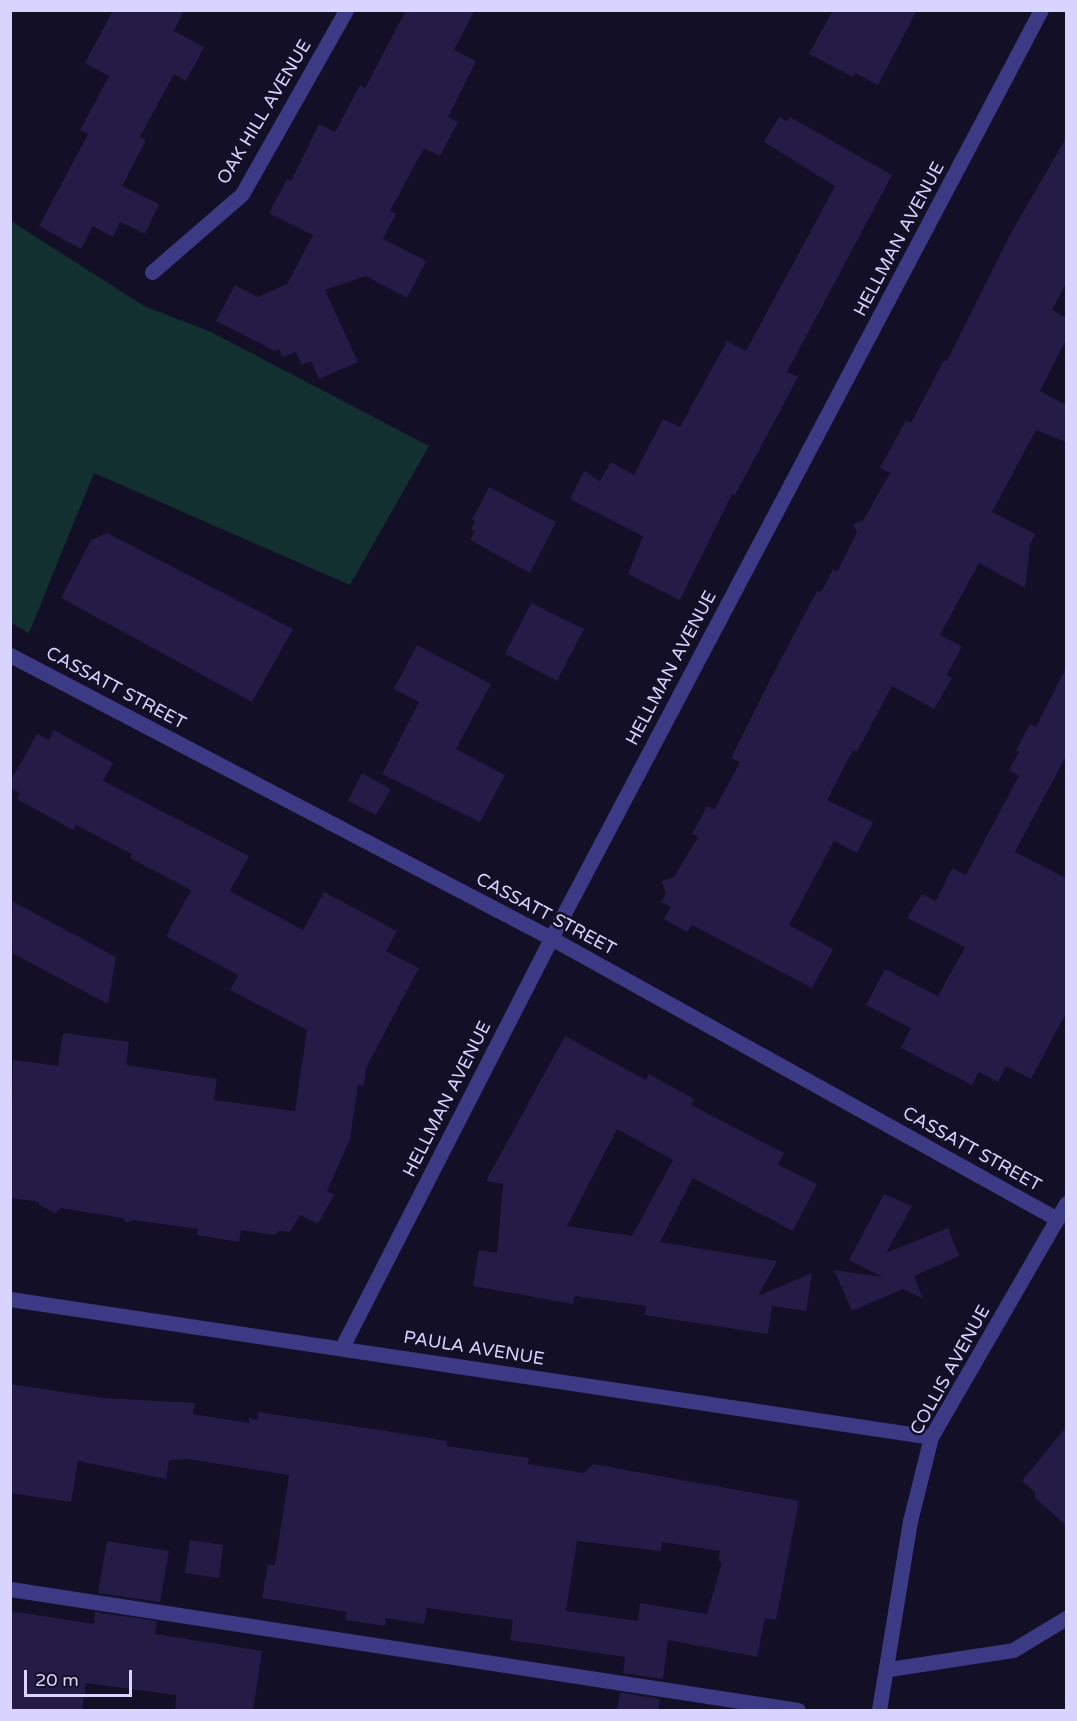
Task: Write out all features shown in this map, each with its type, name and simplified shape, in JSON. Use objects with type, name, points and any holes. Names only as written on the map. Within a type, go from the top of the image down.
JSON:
[{"type":"street","name":"OAK HILL AVENUE","points":[[152,272],[242,194],[346,10]]},
{"type":"street","name":"HELLMAN AVENUE","points":[[342,1347],[551,938],[1041,10]]},
{"type":"street","name":"CASSATT STREET","points":[[10,655],[551,938],[1058,1219]]},
{"type":"street","name":"COLLIS AVENUE","points":[[879,1710],[888,1669],[910,1521],[931,1437],[1066,1203]]},
{"type":"street","name":"PAULA AVENUE","points":[[10,1299],[931,1437]]},
{"type":"street","points":[[10,1589],[798,1710]]},
{"type":"street","points":[[888,1669],[1013,1650],[1066,1617]]},
{"type":"green space","points":[[11,221],[144,306],[211,332],[429,446],[350,585],[94,473],[29,633],[11,623]]},
{"type":"building","points":[[113,10],[184,10],[174,31],[204,47],[186,81],[174,74],[140,137],[146,140],[122,186],[159,204],[145,234],[120,222],[113,237],[93,226],[81,249],[39,226],[88,134],[80,130],[109,76],[85,63]]},
{"type":"building","points":[[406,10],[475,10],[454,50],[476,61],[448,117],[458,122],[440,156],[424,148],[390,211],[396,214],[383,239],[426,261],[407,298],[366,276],[325,290],[358,362],[319,379],[311,361],[302,365],[296,352],[283,357],[279,349],[275,351],[216,321],[235,285],[258,297],[287,284],[313,235],[269,213],[287,179],[291,181],[319,124],[335,132],[360,85],[365,88]]},
{"type":"building","points":[[833,10],[917,10],[878,85],[855,73],[853,77],[809,54]]},
{"type":"building","points":[[779,117],[787,121],[790,117],[892,175],[787,372],[798,377],[735,495],[732,494],[680,600],[628,574],[643,536],[570,499],[584,471],[600,481],[611,462],[634,475],[663,419],[680,427],[727,341],[746,351],[835,186],[764,142]]},
{"type":"building","points":[[1066,138],[1066,284],[1052,310],[1066,318],[1066,339],[1040,391],[1066,405],[1066,442],[1036,430],[992,512],[1035,534],[1030,545],[1025,588],[979,563],[940,635],[962,646],[947,675],[952,678],[934,709],[892,686],[857,752],[853,750],[827,800],[873,822],[857,853],[834,841],[789,925],[833,949],[812,988],[692,925],[687,932],[664,919],[671,907],[661,902],[666,894],[662,881],[674,877],[698,837],[692,834],[707,806],[715,809],[740,762],[731,758],[772,676],[817,591],[821,592],[833,569],[837,572],[857,532],[853,524],[863,521],[890,473],[880,468],[906,420],[911,423],[944,360],[947,361],[1011,233]]},
{"type":"building","points":[[489,487],[556,522],[530,573],[470,540],[475,531],[471,529],[475,522],[472,520]]},
{"type":"building","points":[[107,533],[293,629],[252,702],[61,598],[91,540]]},
{"type":"building","points":[[531,603],[584,629],[557,681],[505,654]]},
{"type":"building","points":[[417,645],[491,684],[456,749],[505,775],[480,822],[382,774],[419,702],[394,689]]},
{"type":"building","points":[[1066,668],[1066,756],[1015,852],[1066,878],[1066,1013],[1031,1079],[1006,1066],[998,1082],[979,1072],[972,1085],[901,1048],[911,1028],[866,1005],[885,969],[938,996],[965,947],[907,918],[922,894],[936,901],[952,868],[966,875],[1019,776],[1009,770],[1019,752],[1016,750],[1030,724],[1036,727]]},
{"type":"building","points":[[54,730],[113,763],[103,781],[249,856],[230,891],[303,930],[324,892],[397,931],[386,951],[419,968],[366,1068],[364,1086],[358,1085],[350,1139],[327,1191],[334,1195],[318,1224],[300,1215],[290,1232],[279,1231],[275,1235],[241,1230],[239,1242],[197,1235],[198,1229],[133,1220],[127,1223],[123,1218],[61,1208],[55,1213],[39,1205],[39,1202],[10,1198],[13,1060],[58,1066],[63,1033],[129,1042],[126,1065],[217,1079],[214,1100],[295,1111],[307,1030],[230,990],[238,975],[166,936],[191,890],[130,858],[132,854],[76,825],[73,830],[17,799],[20,793],[10,788],[10,782],[37,734],[49,740]]},
{"type":"building","points":[[362,773],[391,789],[376,815],[348,801]]},
{"type":"building","points":[[10,900],[116,957],[108,1004],[10,952]]},
{"type":"building","points":[[565,1036],[646,1080],[649,1074],[694,1099],[691,1105],[784,1153],[778,1165],[817,1184],[793,1231],[693,1178],[660,1242],[777,1261],[758,1296],[812,1273],[806,1311],[772,1306],[768,1334],[645,1315],[646,1306],[575,1296],[573,1304],[473,1286],[479,1250],[497,1253],[503,1184],[486,1181]],"holes":[[[617,1129],[673,1160],[632,1236],[567,1226]]]},
{"type":"building","points":[[884,1194],[912,1206],[886,1253],[948,1228],[959,1256],[914,1276],[923,1299],[903,1289],[852,1311],[834,1270],[882,1277],[849,1260]]},
{"type":"building","points":[[10,1384],[103,1398],[195,1403],[193,1414],[249,1423],[249,1418],[257,1420],[258,1412],[447,1441],[446,1446],[529,1458],[528,1464],[584,1473],[593,1464],[799,1501],[776,1620],[765,1618],[757,1657],[668,1640],[663,1679],[623,1673],[625,1657],[510,1640],[513,1620],[427,1608],[424,1624],[386,1618],[385,1626],[345,1620],[347,1612],[262,1598],[268,1564],[275,1565],[289,1475],[187,1459],[169,1460],[166,1479],[78,1461],[71,1502],[10,1493]],"holes":[[[577,1541],[661,1551],[662,1542],[720,1551],[718,1561],[722,1563],[707,1614],[640,1603],[638,1621],[566,1611]]]},
{"type":"building","points":[[1066,1427],[1066,1525],[1035,1498],[1035,1492],[1022,1481]]},
{"type":"building","points":[[190,1540],[223,1545],[219,1578],[185,1573]]},
{"type":"building","points":[[107,1541],[169,1551],[160,1602],[98,1593]]},
{"type":"building","points":[[10,1611],[94,1624],[95,1612],[157,1621],[155,1634],[262,1651],[253,1710],[175,1710],[176,1695],[86,1683],[82,1710],[10,1710]]},
{"type":"building","points":[[620,1692],[660,1699],[658,1710],[617,1710]]}]
